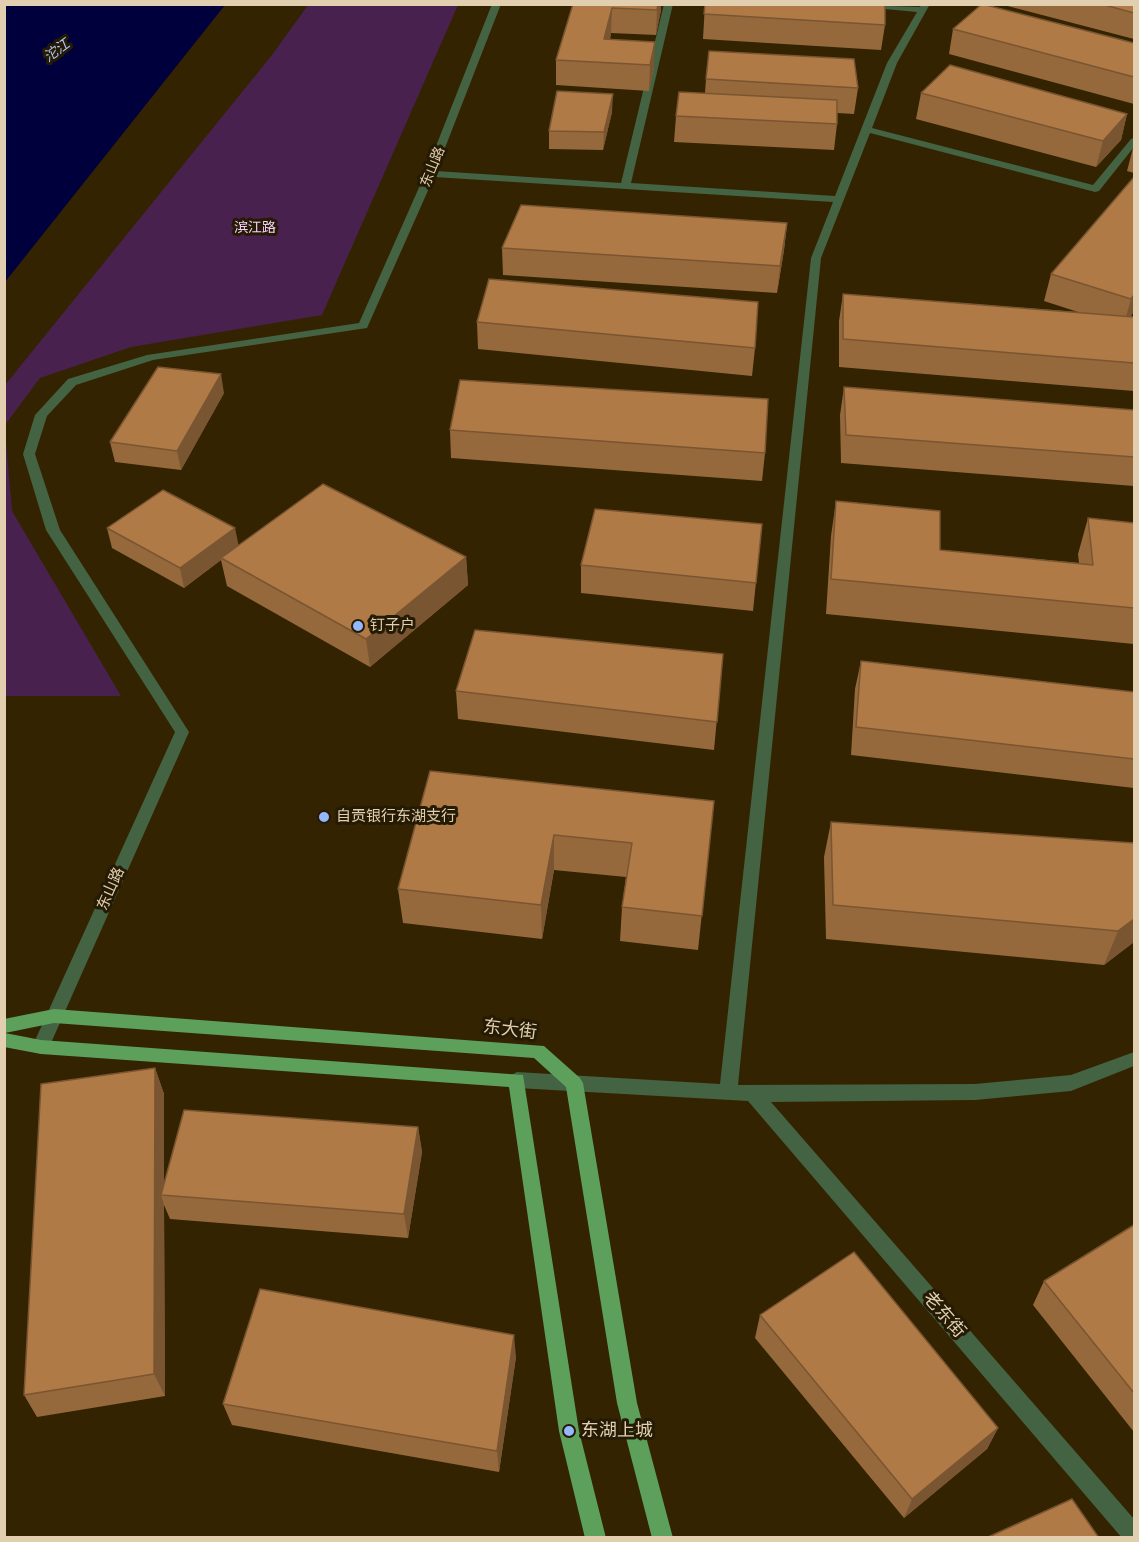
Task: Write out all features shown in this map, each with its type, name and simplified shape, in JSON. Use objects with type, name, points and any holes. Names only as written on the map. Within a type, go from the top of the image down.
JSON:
[{"type":"main road","name":"东大街","points":[[4,1026],[54,1016],[538,1051],[574,1083]]},
{"type":"main road","points":[[4,1040],[40,1047],[517,1080],[569,1431],[596,1538]]},
{"type":"main road","points":[[574,1083],[627,1403],[663,1538]]},
{"type":"street","name":"东山路","points":[[40,1047],[182,732],[53,530],[29,454],[41,415],[72,382],[151,357],[363,326],[430,174],[497,4]]},
{"type":"street","points":[[625,186],[669,4]]},
{"type":"street","points":[[728,1093],[816,258],[892,63],[924,7],[834,4]]},
{"type":"street","points":[[866,129],[1095,189],[1134,141]]},
{"type":"street","points":[[430,174],[839,199]]},
{"type":"street","points":[[517,1080],[753,1094],[975,1092],[1071,1083],[1134,1059]]},
{"type":"street","name":"老东街","points":[[753,1094],[1134,1535]]},
{"type":"green space","name":"滨江路","points":[[308,5],[458,5],[322,315],[131,347],[40,378],[5,425],[5,385],[272,55]]},
{"type":"green space","points":[[5,430],[12,511],[121,696],[5,696]]},
{"type":"water","name":"沱江","points":[[4,5],[225,5],[5,282]]},
{"type":"building","points":[[573,4],[658,4],[657,10],[612,8],[604,39],[655,42],[650,65],[556,60]]},
{"type":"building","points":[[705,4],[885,4],[885,25],[704,14]]},
{"type":"building","points":[[982,4],[1134,43],[1134,77],[953,29]]},
{"type":"building","points":[[1101,4],[1134,4],[1134,13]]},
{"type":"building","points":[[709,51],[854,59],[858,88],[706,79]]},
{"type":"building","points":[[950,65],[1127,114],[1103,141],[921,93]]},
{"type":"building","points":[[557,91],[613,94],[604,132],[549,131]]},
{"type":"building","points":[[679,92],[837,100],[837,124],[676,116]]},
{"type":"building","points":[[1134,177],[1134,295],[1131,299],[1051,274]]},
{"type":"building","points":[[521,205],[787,223],[780,266],[502,248]]},
{"type":"building","points":[[489,279],[758,302],[755,348],[477,322]]},
{"type":"building","points":[[843,294],[1134,317],[1134,363],[843,339]]},
{"type":"building","points":[[158,367],[221,374],[177,451],[110,442]]},
{"type":"building","points":[[460,380],[768,399],[765,453],[450,430]]},
{"type":"building","points":[[844,387],[1134,410],[1134,457],[846,435]]},
{"type":"building","name":"钉子户","points":[[323,484],[466,557],[366,639],[221,558]]},
{"type":"building","points":[[163,490],[235,528],[180,568],[107,528]]},
{"type":"building","points":[[836,501],[940,511],[940,550],[1093,565],[1088,518],[1134,523],[1134,608],[831,579]]},
{"type":"building","points":[[595,509],[762,524],[756,583],[581,565]]},
{"type":"building","points":[[475,630],[723,654],[717,722],[456,691]]},
{"type":"building","points":[[861,661],[1134,692],[1134,759],[856,727]]},
{"type":"building","points":[[430,771],[714,801],[702,916],[622,907],[632,843],[554,835],[541,905],[398,889]]},
{"type":"building","points":[[831,822],[1134,843],[1134,919],[1118,931],[833,905]]},
{"type":"building","points":[[155,1068],[154,1374],[24,1395],[41,1084]]},
{"type":"building","points":[[184,1110],[418,1127],[404,1214],[161,1195]]},
{"type":"building","points":[[1134,1225],[1134,1393],[1044,1281]]},
{"type":"building","points":[[854,1252],[998,1428],[912,1499],[760,1315]]},
{"type":"building","points":[[260,1289],[514,1335],[497,1451],[223,1404]]},
{"type":"building","points":[[1072,1499],[1099,1538],[986,1538]]},
{"type":"place","name":"钉子户","points":[[358,626]]},
{"type":"place","name":"自贡银行东湖支行","points":[[324,817]]},
{"type":"place","name":"东湖上城","points":[[569,1431]]}]
